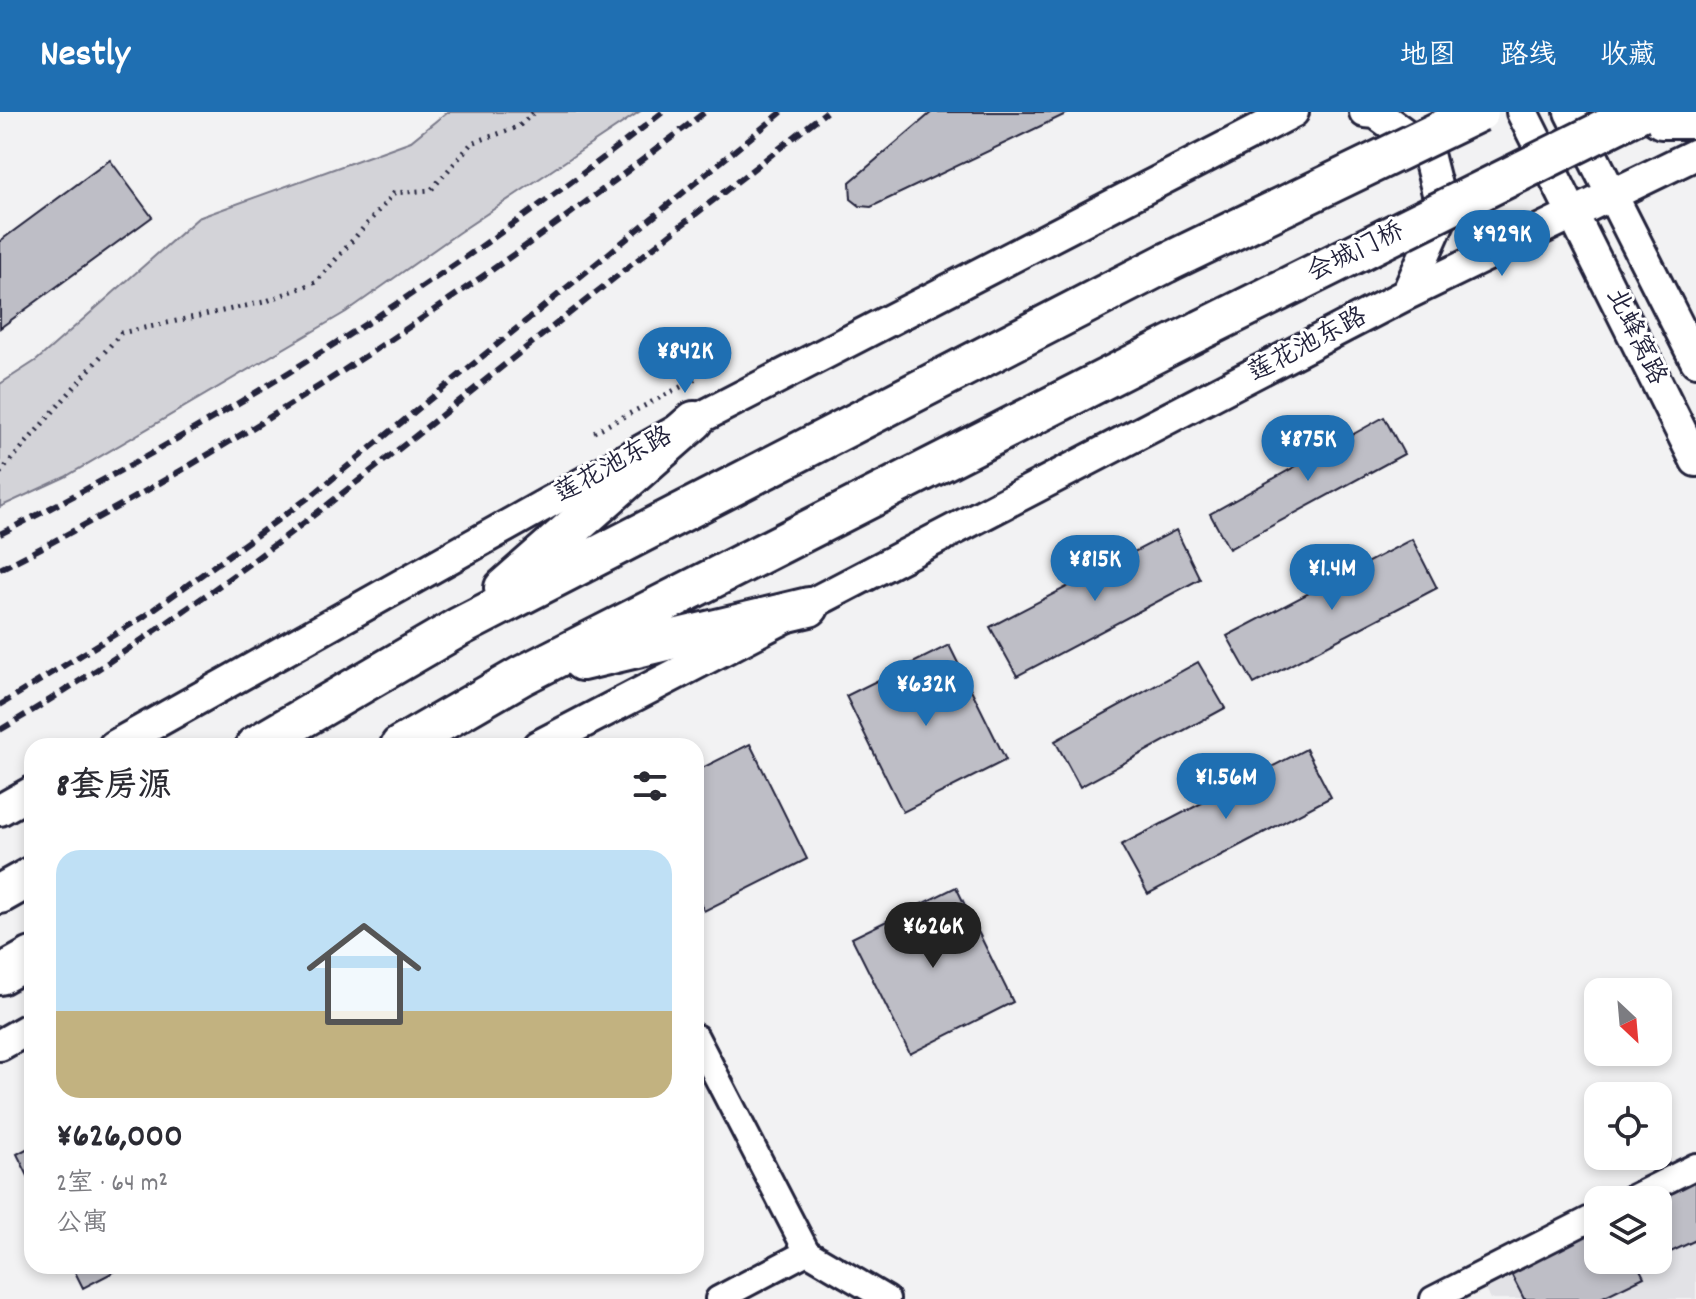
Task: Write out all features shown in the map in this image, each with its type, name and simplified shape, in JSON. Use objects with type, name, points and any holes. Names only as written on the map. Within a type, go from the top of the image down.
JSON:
[{"type":"highway","points":[[269,738],[459,627],[1166,263],[1479,112]]},
{"type":"highway","name":"会城门桥","points":[[521,676],[1201,330],[1641,112]]},
{"type":"highway","points":[[459,627],[694,421]]},
{"type":"highway","points":[[414,738],[521,676],[809,607]]},
{"type":"highway","points":[[0,894],[24,880]]},
{"type":"highway","points":[[0,975],[24,962]]},
{"type":"street","name":"莲花池东路","points":[[128,738],[694,421],[1293,112]]},
{"type":"street","points":[[1365,112],[1376,113],[1427,150],[1443,213],[1407,294]]},
{"type":"street","name":"北蜂窝路","points":[[1522,112],[1696,461]]},
{"type":"street","name":"北蜂窝路","points":[[1570,112],[1696,361]]},
{"type":"street","points":[[1641,112],[1661,123],[1696,123]]},
{"type":"street","name":"莲花池东路","points":[[556,738],[1407,294],[1696,154]]},
{"type":"street","points":[[0,810],[24,796]]},
{"type":"street","points":[[0,1045],[24,1032]]},
{"type":"street","points":[[704,1052],[807,1252],[887,1299]]},
{"type":"street","points":[[1656,1186],[1696,1166]]},
{"type":"street","points":[[1433,1299],[1584,1222]]},
{"type":"street","points":[[718,1299],[807,1252]]},
{"type":"path","points":[[0,473],[121,333],[264,302],[316,282],[394,193],[431,190],[472,143],[518,127],[534,112]]},
{"type":"path","points":[[594,432],[696,379]]},
{"type":"shaded area","points":[[447,112],[639,112],[346,312],[65,477],[0,507],[0,384],[37,360],[198,218],[411,141]]},
{"type":"shaded area","points":[[1696,1166],[1696,1299],[1490,1299],[1478,1274],[1584,1262],[1584,1274],[1672,1274],[1672,1187]]},
{"type":"building","points":[[932,112],[1070,112],[871,207],[860,206],[851,199],[850,182]]},
{"type":"building","points":[[110,160],[152,217],[0,328],[0,241]]},
{"type":"building","points":[[1384,417],[1404,454],[1229,549],[1210,514]]},
{"type":"building","points":[[1176,530],[1200,579],[1017,676],[990,627]]},
{"type":"building","points":[[1412,539],[1437,588],[1254,684],[1227,636]]},
{"type":"building","points":[[949,645],[1006,760],[903,812],[846,696]]},
{"type":"building","points":[[1198,662],[1225,708],[1080,787],[1055,741]]},
{"type":"building","points":[[750,744],[807,859],[704,911],[704,767]]},
{"type":"building","points":[[1306,749],[1331,797],[1148,894],[1121,845]]},
{"type":"building","points":[[956,887],[1013,1002],[910,1054],[852,938]]},
{"type":"building","points":[[24,1150],[24,1168],[17,1154]]},
{"type":"building","points":[[1696,1174],[1696,1240],[1672,1251],[1672,1186]]},
{"type":"building","points":[[1584,1228],[1584,1274],[1642,1274],[1644,1277],[1599,1299],[1524,1299],[1507,1266]]},
{"type":"building","points":[[76,1274],[110,1274],[83,1288]]},
{"type":"railway","points":[[0,534],[174,441],[342,339],[505,230],[663,112]]},
{"type":"railway","points":[[0,569],[185,468],[363,357],[537,238],[705,112]]},
{"type":"railway","points":[[0,705],[143,617],[315,493],[782,112]]},
{"type":"railway","points":[[0,730],[132,646],[260,555],[826,112]]}]
